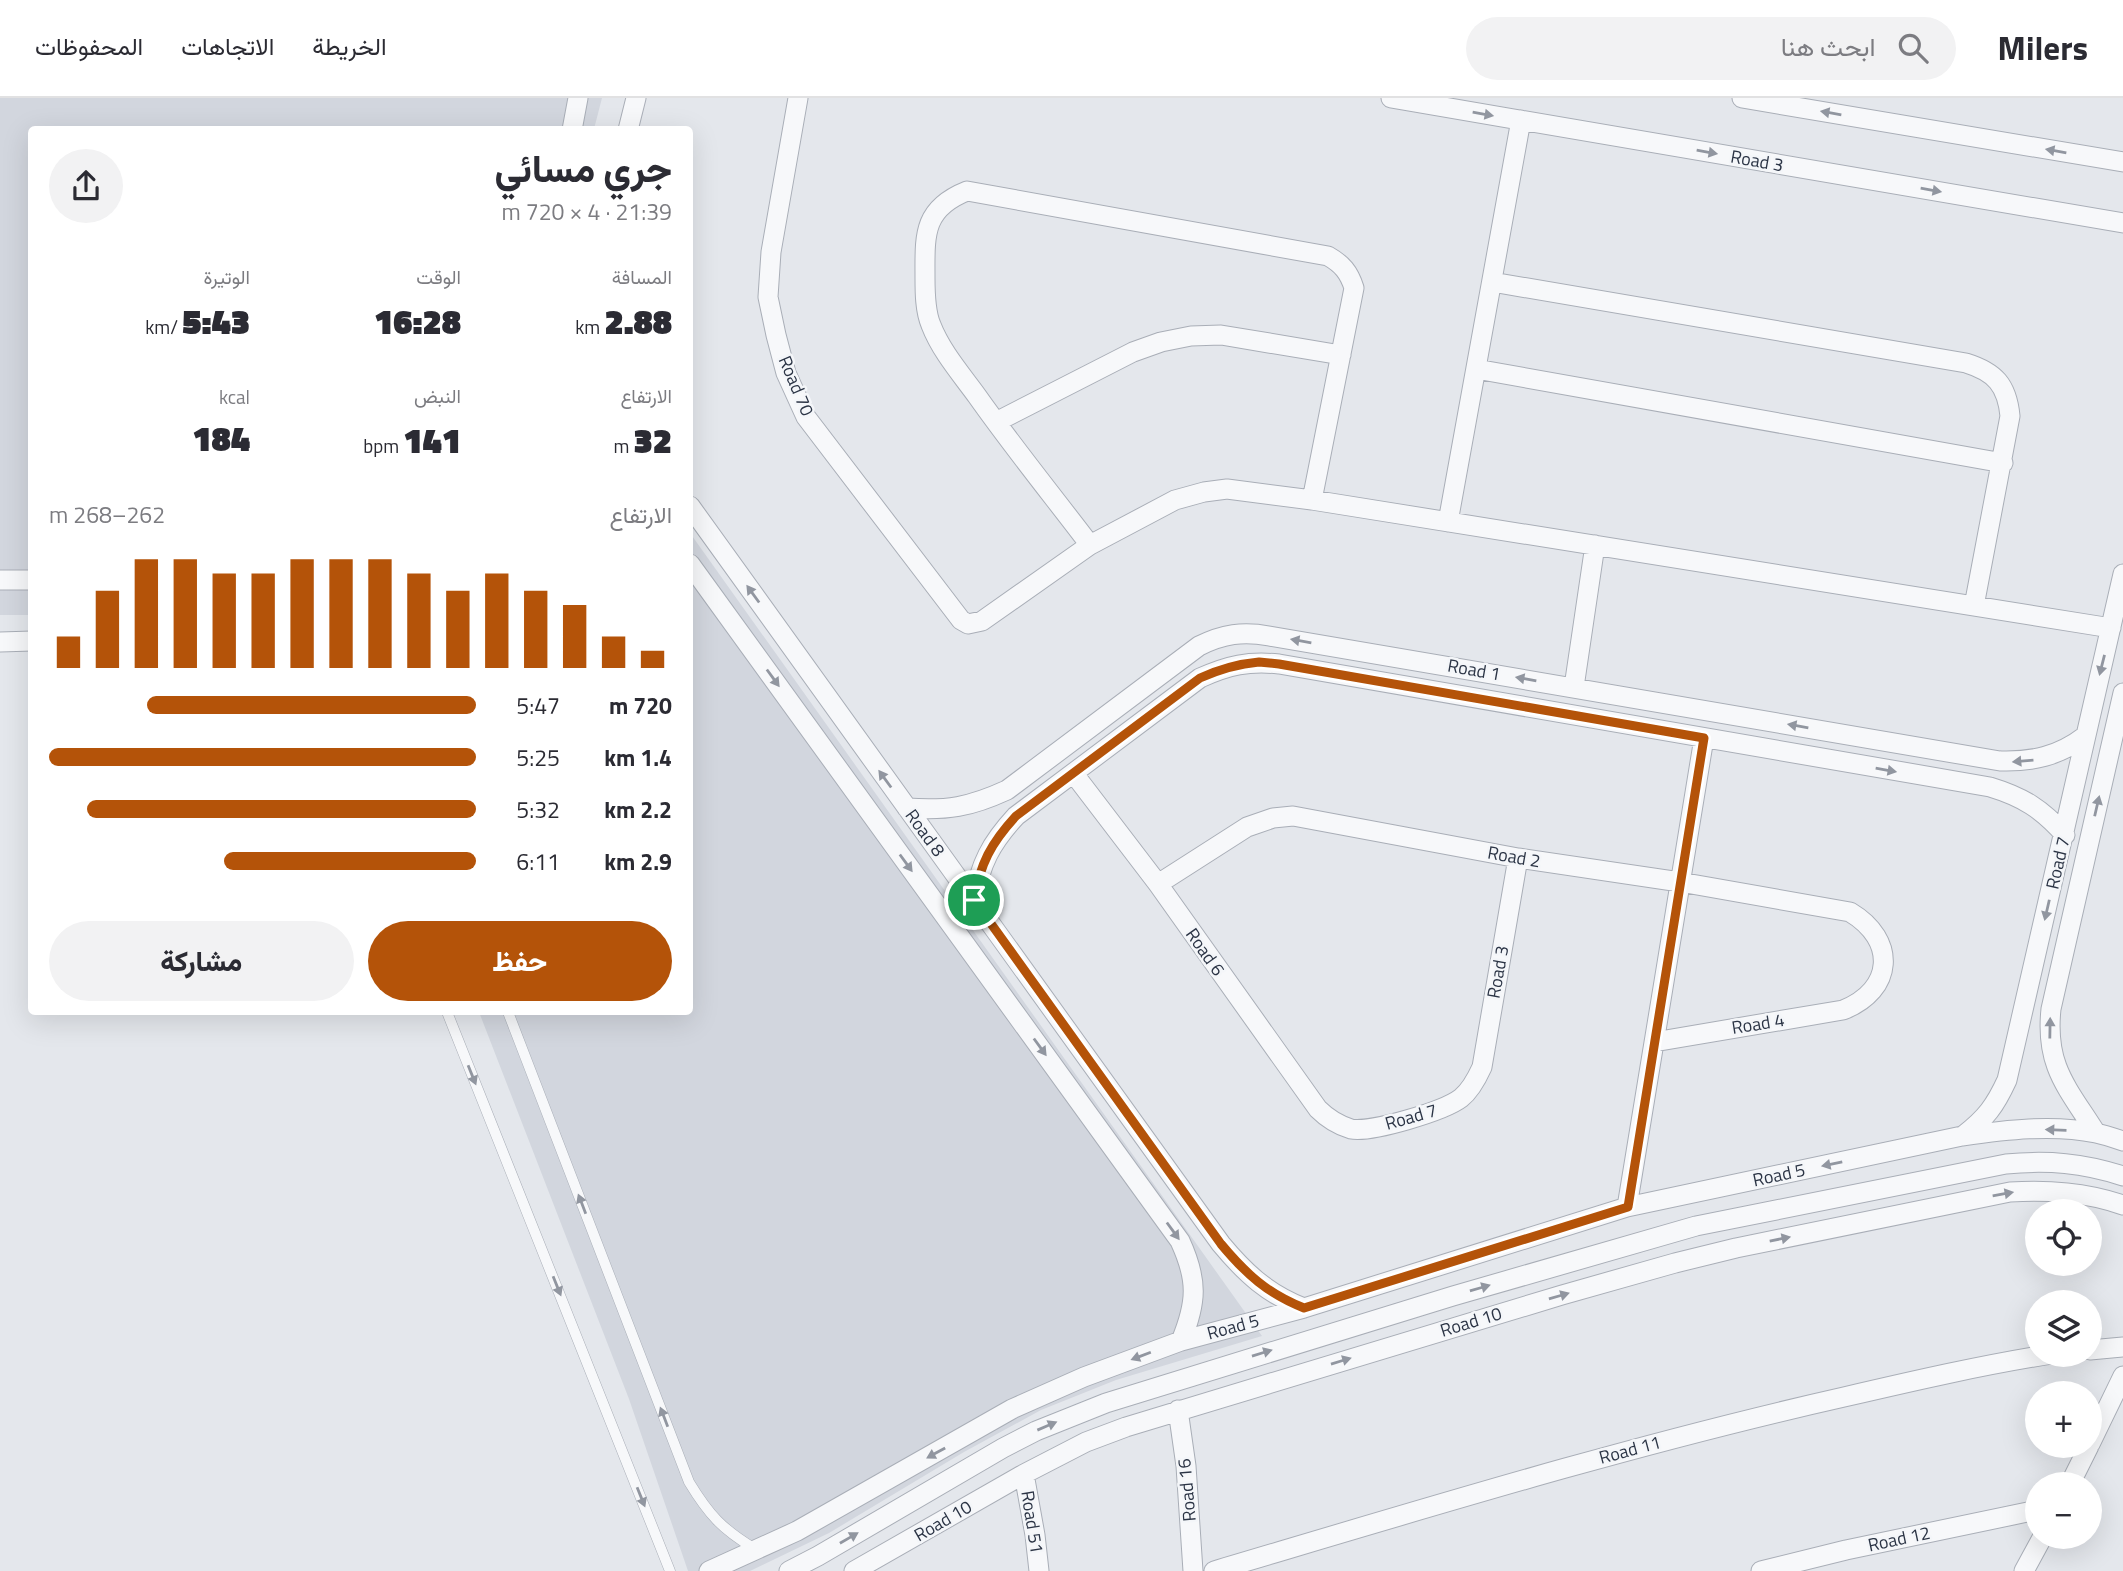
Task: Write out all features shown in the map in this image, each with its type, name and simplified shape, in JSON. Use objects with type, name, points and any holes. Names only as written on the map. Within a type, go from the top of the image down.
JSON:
[{"type":"street","points":[[573,126],[578,98]]},
{"type":"street","points":[[629,126],[636,98]]},
{"type":"street","name":"Road 70","points":[[798,98],[771,252],[768,297],[786,373],[806,417],[961,620],[968,624],[982,621],[1090,545]]},
{"type":"street","name":"Road 3","points":[[1391,98],[2123,223]]},
{"type":"street","points":[[1742,98],[2123,162]]},
{"type":"street","points":[[1448,522],[1521,120]]},
{"type":"street","points":[[1312,500],[1353,288],[1347,271],[1339,262],[1328,256],[967,191],[951,197],[938,208],[929,223],[925,239],[925,293],[930,324],[946,352],[996,422],[1090,545],[1175,500],[1227,489],[1312,500],[2111,628]]},
{"type":"street","points":[[1492,282],[1952,360],[1982,368],[1996,379],[2005,392],[2010,416],[1975,606]]},
{"type":"street","points":[[996,422],[1133,352],[1161,342],[1191,336],[1230,337],[1341,355]]},
{"type":"street","points":[[1476,369],[2003,463]]},
{"type":"street","name":"Road 8","points":[[693,510],[1221,1244],[1259,1284],[1281,1300],[1304,1308]]},
{"type":"street","points":[[1574,687],[1595,545]]},
{"type":"street","name":"Road 8","points":[[693,568],[1180,1241],[1191,1265],[1195,1290],[1191,1316],[1181,1341]]},
{"type":"street","name":"Road 7","points":[[1962,1136],[1982,1121],[1997,1102],[2007,1080],[2123,574]]},
{"type":"street","points":[[0,580],[28,580]]},
{"type":"street","name":"Road 1","points":[[907,808],[958,808],[984,801],[1007,790],[1199,646],[1215,638],[1233,634],[1251,633],[2000,761],[2024,762],[2047,757],[2070,748],[2085,736]]},
{"type":"street","points":[[0,642],[28,641]]},
{"type":"street","name":"Road 1","points":[[974,900],[982,865],[1000,834],[1016,816],[1200,678],[1239,664],[1259,662],[1990,788],[2012,794],[2032,804],[2050,818],[2065,835]]},
{"type":"street","name":"Road 7","points":[[2096,1133],[2059,1075],[2052,1054],[2049,1031],[2054,996],[2123,693]]},
{"type":"street","points":[[1628,1207],[1704,738]]},
{"type":"street","name":"Road 6","points":[[1074,774],[1158,884],[1318,1109],[1340,1125]]},
{"type":"street","name":"Road 2","points":[[1158,884],[1247,827],[1273,818],[1314,819],[1518,858],[1681,882],[1850,912],[1866,921],[1878,936],[1883,954],[1882,973],[1874,990],[1860,1003]]},
{"type":"street","name":"Road 3","points":[[1474,1084],[1482,1067],[1518,858]]},
{"type":"street","name":"Road 4","points":[[1654,1042],[1843,1010],[1860,1003]]},
{"type":"street","name":"Road 7","points":[[1340,1125],[1367,1129],[1445,1108],[1461,1098],[1474,1084]]},
{"type":"street","name":"Road 5","points":[[709,1571],[797,1531],[1012,1409],[1052,1390],[1181,1341],[1304,1308],[1628,1207],[1962,1136],[2023,1130],[2096,1133],[2123,1141]]},
{"type":"street","name":"Road 5","points":[[789,1571],[1036,1431],[1106,1403],[1453,1296],[1696,1226],[2006,1164],[2066,1162],[2123,1176]]},
{"type":"street","name":"Road 10","points":[[854,1571],[1024,1474],[1086,1442],[1178,1410],[1549,1299],[1736,1248],[2010,1192],[2073,1192],[2123,1205]]},
{"type":"street","points":[[2102,1349],[2123,1347]]},
{"type":"street","name":"Road 11","points":[[1214,1571],[1622,1452],[1790,1409],[2025,1359]]},
{"type":"street","points":[[2102,1419],[2123,1376]]},
{"type":"street","name":"Road 16","points":[[1178,1410],[1186,1466],[1193,1571]]},
{"type":"street","points":[[993,1421],[1003,1448]]},
{"type":"street","name":"Road 51","points":[[1024,1474],[1039,1571]]},
{"type":"street","name":"Road 12","points":[[1761,1571],[1846,1550],[2025,1513]]},
{"type":"street","points":[[2024,1571],[2036,1549]]},
{"type":"street","points":[[1837,1571],[1846,1550]]},
{"type":"lane","points":[[448,1015],[670,1571]]},
{"type":"lane","points":[[509,1015],[689,1482],[706,1509],[721,1525],[755,1550]]},
{"type":"shaded area","points":[[0,98],[602,98],[595,126],[28,126],[28,615],[0,615]]},
{"type":"shaded area","points":[[693,537],[1262,1336],[1116,1380],[1041,1410],[964,1452],[829,1533],[750,1571],[688,1571],[629,1399],[480,1015],[693,1015]]},
{"type":"route","points":[[1239,664],[1279,664],[1704,738],[1628,1207],[1304,1308],[1281,1300],[1259,1284],[1221,1244],[974,900],[978,877],[987,854],[1016,816],[1200,678],[1239,664]]}]
